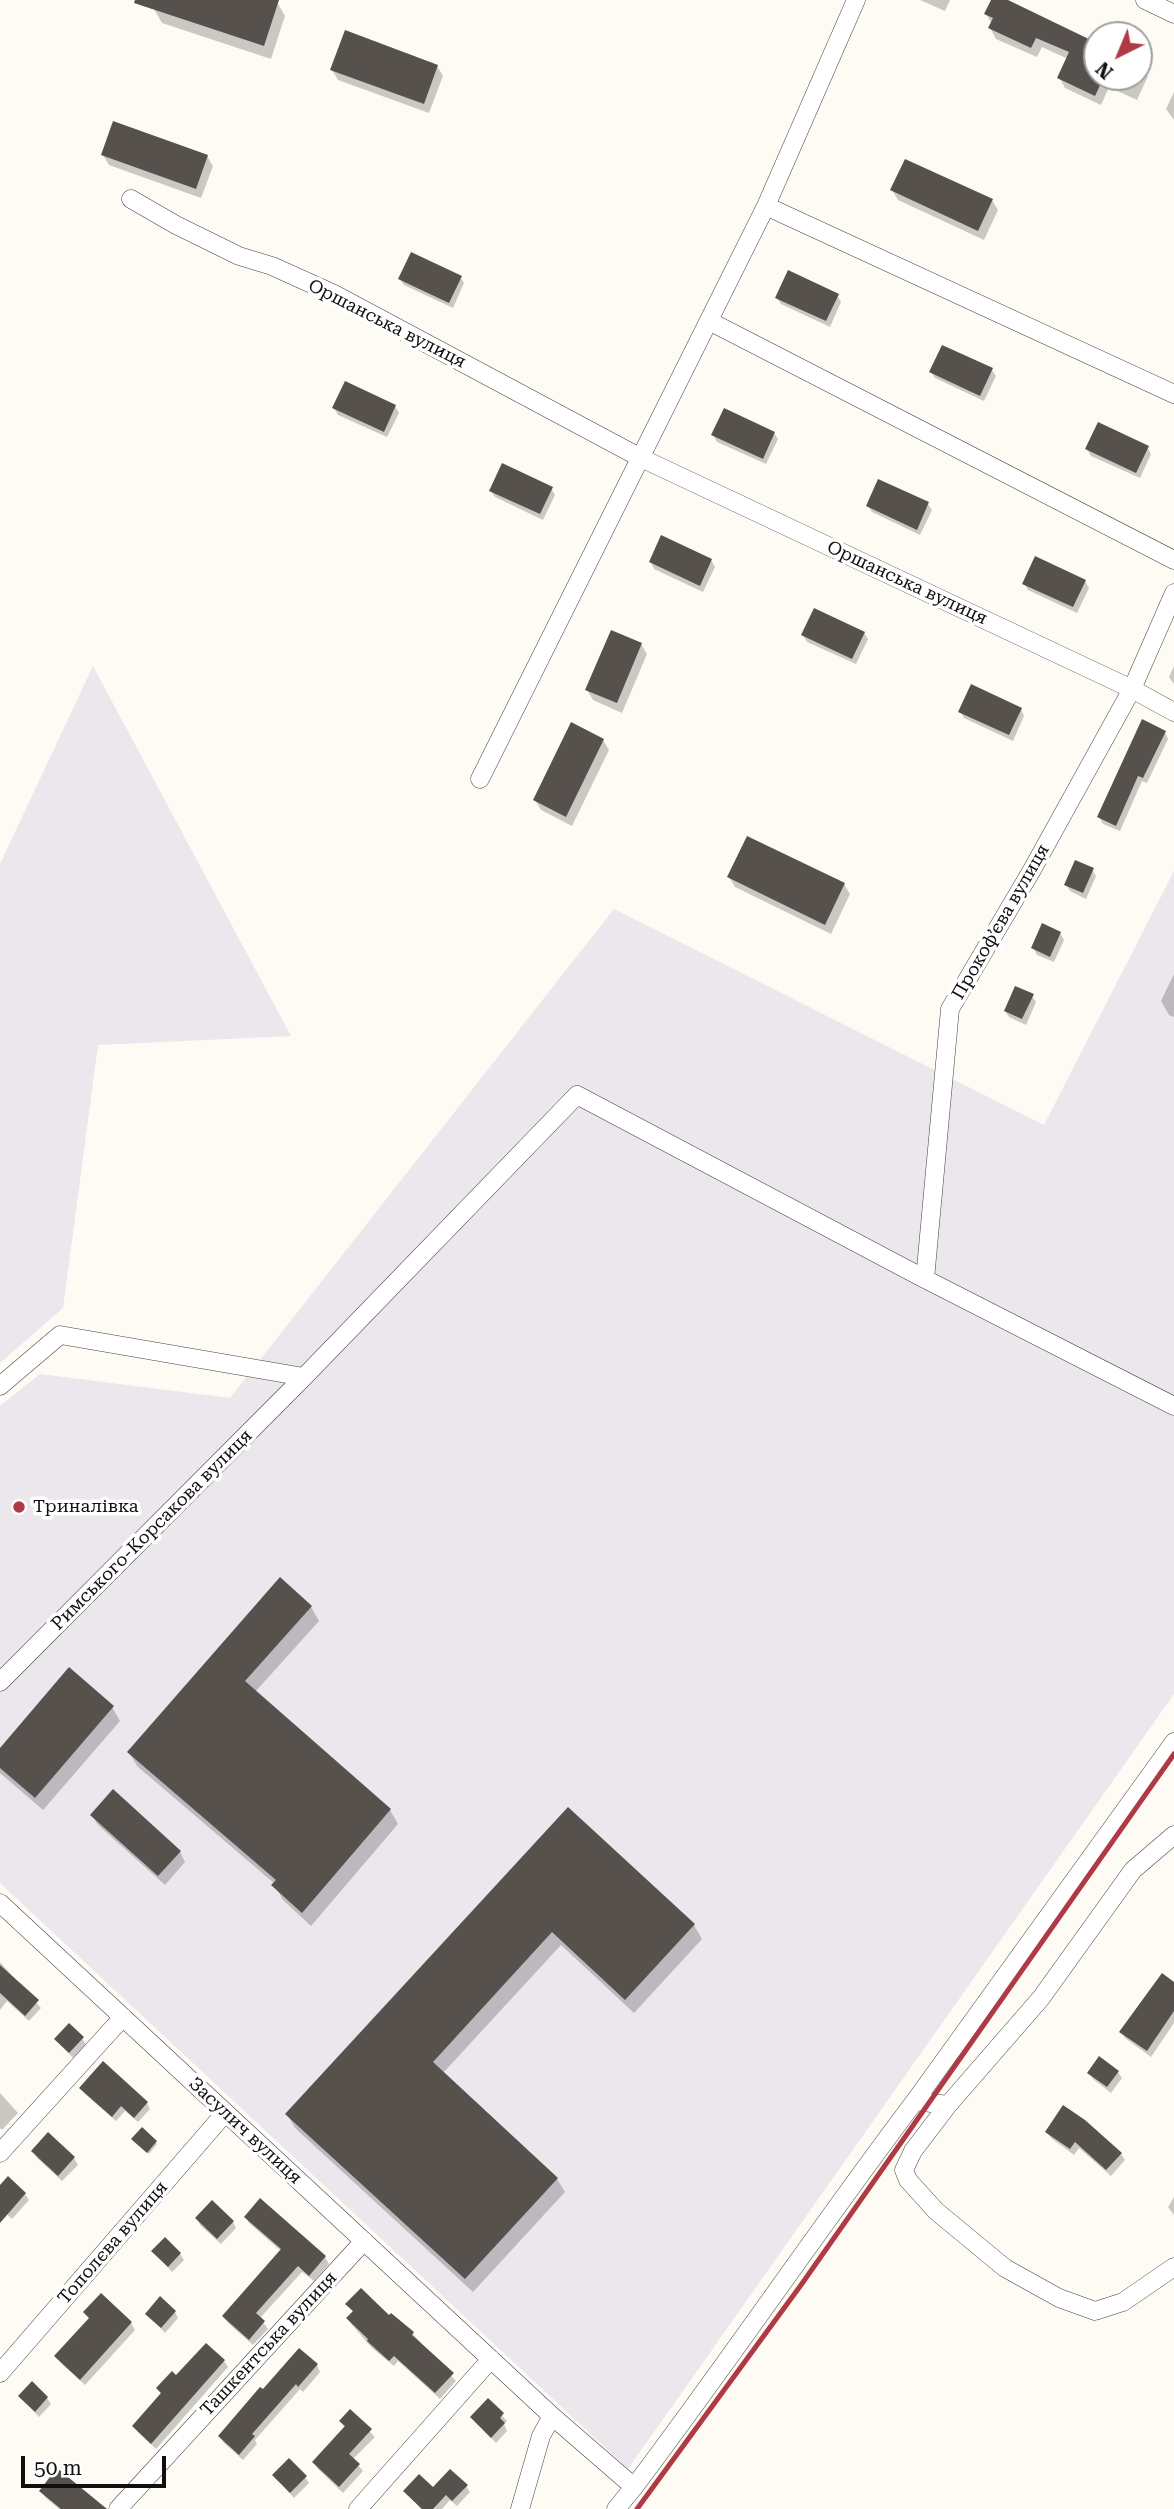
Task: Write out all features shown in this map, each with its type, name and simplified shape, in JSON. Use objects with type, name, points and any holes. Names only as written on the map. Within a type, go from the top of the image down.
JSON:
[{"type":"street","points":[[480,779],[766,206],[856,0]]},
{"type":"street","points":[[1145,0],[1174,14]]},
{"type":"street","name":"Оршанська вулиця","points":[[131,199],[239,256],[272,266],[334,294],[639,457],[1132,689],[1174,712]]},
{"type":"street","points":[[766,206],[1174,394]]},
{"type":"street","points":[[709,321],[1174,560]]},
{"type":"street","name":"Прокоф’єва вулиця","points":[[925,1279],[950,1009],[1032,870],[1132,689],[1174,593]]},
{"type":"street","name":"Римського-Корсакова вулиця","points":[[0,1682],[304,1377],[577,1095],[925,1279]]},
{"type":"street","points":[[925,1279],[1174,1406]]},
{"type":"street","points":[[0,1385],[60,1335],[304,1377]]},
{"type":"street","points":[[616,2509],[688,2415],[1174,1742]]},
{"type":"street","points":[[1174,1835],[1133,1870],[1041,1998],[948,2105],[913,2151],[904,2170],[908,2180],[936,2211],[1005,2268],[1059,2298],[1095,2311],[1123,2302],[1174,2267]]},
{"type":"street","name":"Засулич вулиця","points":[[1,1906],[552,2416],[634,2487]]},
{"type":"street","points":[[0,2153],[123,2017]]},
{"type":"street","points":[[915,2101],[948,2105]]},
{"type":"street","name":"Тополєва вулиця","points":[[0,2373],[225,2112]]},
{"type":"street","name":"Ташкентська вулиця","points":[[118,2509],[364,2241]]},
{"type":"street","points":[[358,2509],[491,2359]]},
{"type":"street","points":[[520,2509],[541,2436],[552,2416]]},
{"type":"shaded area","points":[[93,666],[291,1036],[98,1045],[63,1308],[0,1363],[0,864]]},
{"type":"shaded area","points":[[1174,871],[1174,1694],[628,2469],[0,1883],[0,1406],[40,1374],[230,1398],[614,909],[1044,1125]]},
{"type":"building","points":[[135,0],[279,0],[264,46],[134,3]]},
{"type":"building","points":[[991,0],[1008,0],[1083,36],[1083,90],[1057,78],[1069,52],[1036,38],[1031,48],[988,28],[993,18],[984,14]]},
{"type":"building","points":[[345,30],[438,65],[424,104],[330,70]]},
{"type":"building","points":[[1084,91],[1097,91],[1095,96]]},
{"type":"building","points":[[113,121],[208,155],[196,189],[101,155]]},
{"type":"building","points":[[905,159],[993,199],[978,231],[890,190]]},
{"type":"building","points":[[411,252],[462,276],[449,303],[398,279]]},
{"type":"building","points":[[788,270],[839,294],[826,321],[775,298]]},
{"type":"building","points":[[942,345],[993,368],[980,396],[929,372]]},
{"type":"building","points":[[345,381],[396,405],[384,432],[332,408]]},
{"type":"building","points":[[724,408],[775,432],[763,459],[711,435]]},
{"type":"building","points":[[1098,422],[1149,446],[1136,473],[1085,449]]},
{"type":"building","points":[[502,463],[553,487],[540,514],[489,491]]},
{"type":"building","points":[[878,479],[929,502],[917,530],[866,506]]},
{"type":"building","points":[[661,535],[712,559],[700,586],[649,562]]},
{"type":"building","points":[[1035,556],[1086,580],[1073,607],[1022,584]]},
{"type":"building","points":[[814,608],[865,632],[852,659],[801,635]]},
{"type":"building","points":[[611,630],[642,643],[617,703],[585,690]]},
{"type":"building","points":[[971,684],[1022,708],[1009,735],[958,712]]},
{"type":"building","points":[[1142,719],[1166,731],[1143,778],[1138,776],[1116,826],[1097,817]]},
{"type":"building","points":[[571,722],[604,739],[566,817],[533,800]]},
{"type":"building","points":[[747,836],[845,883],[825,925],[727,877]]},
{"type":"building","points":[[1075,860],[1094,868],[1083,893],[1064,885]]},
{"type":"building","points":[[1042,923],[1061,932],[1050,957],[1031,948]]},
{"type":"building","points":[[1015,986],[1034,994],[1022,1019],[1004,1011]]},
{"type":"building","points":[[280,1577],[312,1606],[245,1681],[391,1809],[302,1913],[271,1885],[276,1880],[127,1752]]},
{"type":"building","points":[[69,1667],[114,1706],[35,1798],[0,1768],[0,1748]]},
{"type":"building","points":[[113,1789],[181,1851],[158,1876],[90,1815]]},
{"type":"building","points":[[568,1807],[695,1924],[625,2000],[552,1932],[433,2062],[558,2178],[465,2279],[285,2114]]},
{"type":"building","points":[[0,1965],[39,2000],[25,2016],[0,1993]]},
{"type":"building","points":[[1162,1973],[1174,1982],[1174,2011],[1147,2051],[1119,2032]]},
{"type":"building","points":[[69,2023],[84,2037],[69,2053],[54,2039]]},
{"type":"building","points":[[1099,2056],[1119,2071],[1107,2087],[1087,2073]]},
{"type":"building","points":[[103,2061],[148,2102],[134,2118],[121,2106],[112,2117],[79,2088]]},
{"type":"building","points":[[1063,2105],[1085,2120],[1122,2153],[1106,2170],[1075,2142],[1070,2149],[1045,2132]]},
{"type":"building","points":[[142,2127],[157,2141],[147,2153],[131,2139]]},
{"type":"building","points":[[48,2132],[75,2157],[58,2176],[31,2151]]},
{"type":"building","points":[[8,2176],[26,2193],[0,2223],[0,2185]]},
{"type":"building","points":[[260,2198],[326,2256],[309,2276],[298,2266],[256,2313],[265,2321],[249,2340],[222,2316],[281,2249],[244,2217]]},
{"type":"building","points":[[212,2200],[234,2221],[217,2239],[195,2218]]},
{"type":"building","points":[[165,2237],[181,2253],[168,2267],[151,2251]]},
{"type":"building","points":[[361,2288],[389,2315],[391,2313],[414,2332],[412,2335],[454,2373],[435,2393],[394,2356],[389,2361],[346,2318],[353,2311],[345,2304]]},
{"type":"building","points":[[101,2293],[132,2322],[80,2380],[54,2356],[89,2318],[83,2312]]},
{"type":"building","points":[[160,2296],[176,2311],[161,2328],[145,2314]]},
{"type":"building","points":[[206,2343],[225,2360],[151,2444],[132,2426],[161,2393],[156,2388],[172,2371],[176,2375]]},
{"type":"building","points":[[299,2348],[318,2364],[298,2387],[296,2384],[252,2434],[255,2436],[239,2455],[218,2436],[260,2387],[263,2389]]},
{"type":"building","points":[[32,2381],[48,2397],[35,2412],[18,2396]]},
{"type":"building","points":[[488,2398],[504,2413],[500,2418],[505,2423],[491,2438],[470,2417]]},
{"type":"building","points":[[350,2409],[372,2429],[349,2454],[360,2464],[339,2487],[312,2462],[345,2426],[339,2421]]},
{"type":"building","points":[[289,2458],[307,2476],[290,2493],[272,2475]]},
{"type":"building","points":[[57,2468],[107,2509],[61,2509],[39,2491]]},
{"type":"building","points":[[450,2469],[468,2485],[452,2501],[446,2495],[433,2509],[422,2509],[403,2491],[419,2474],[433,2487]]},
{"type":"railway","points":[[637,2509],[801,2285],[1174,1754]]},
{"type":"place","name":"Триналівка","points":[[19,1507]]}]
